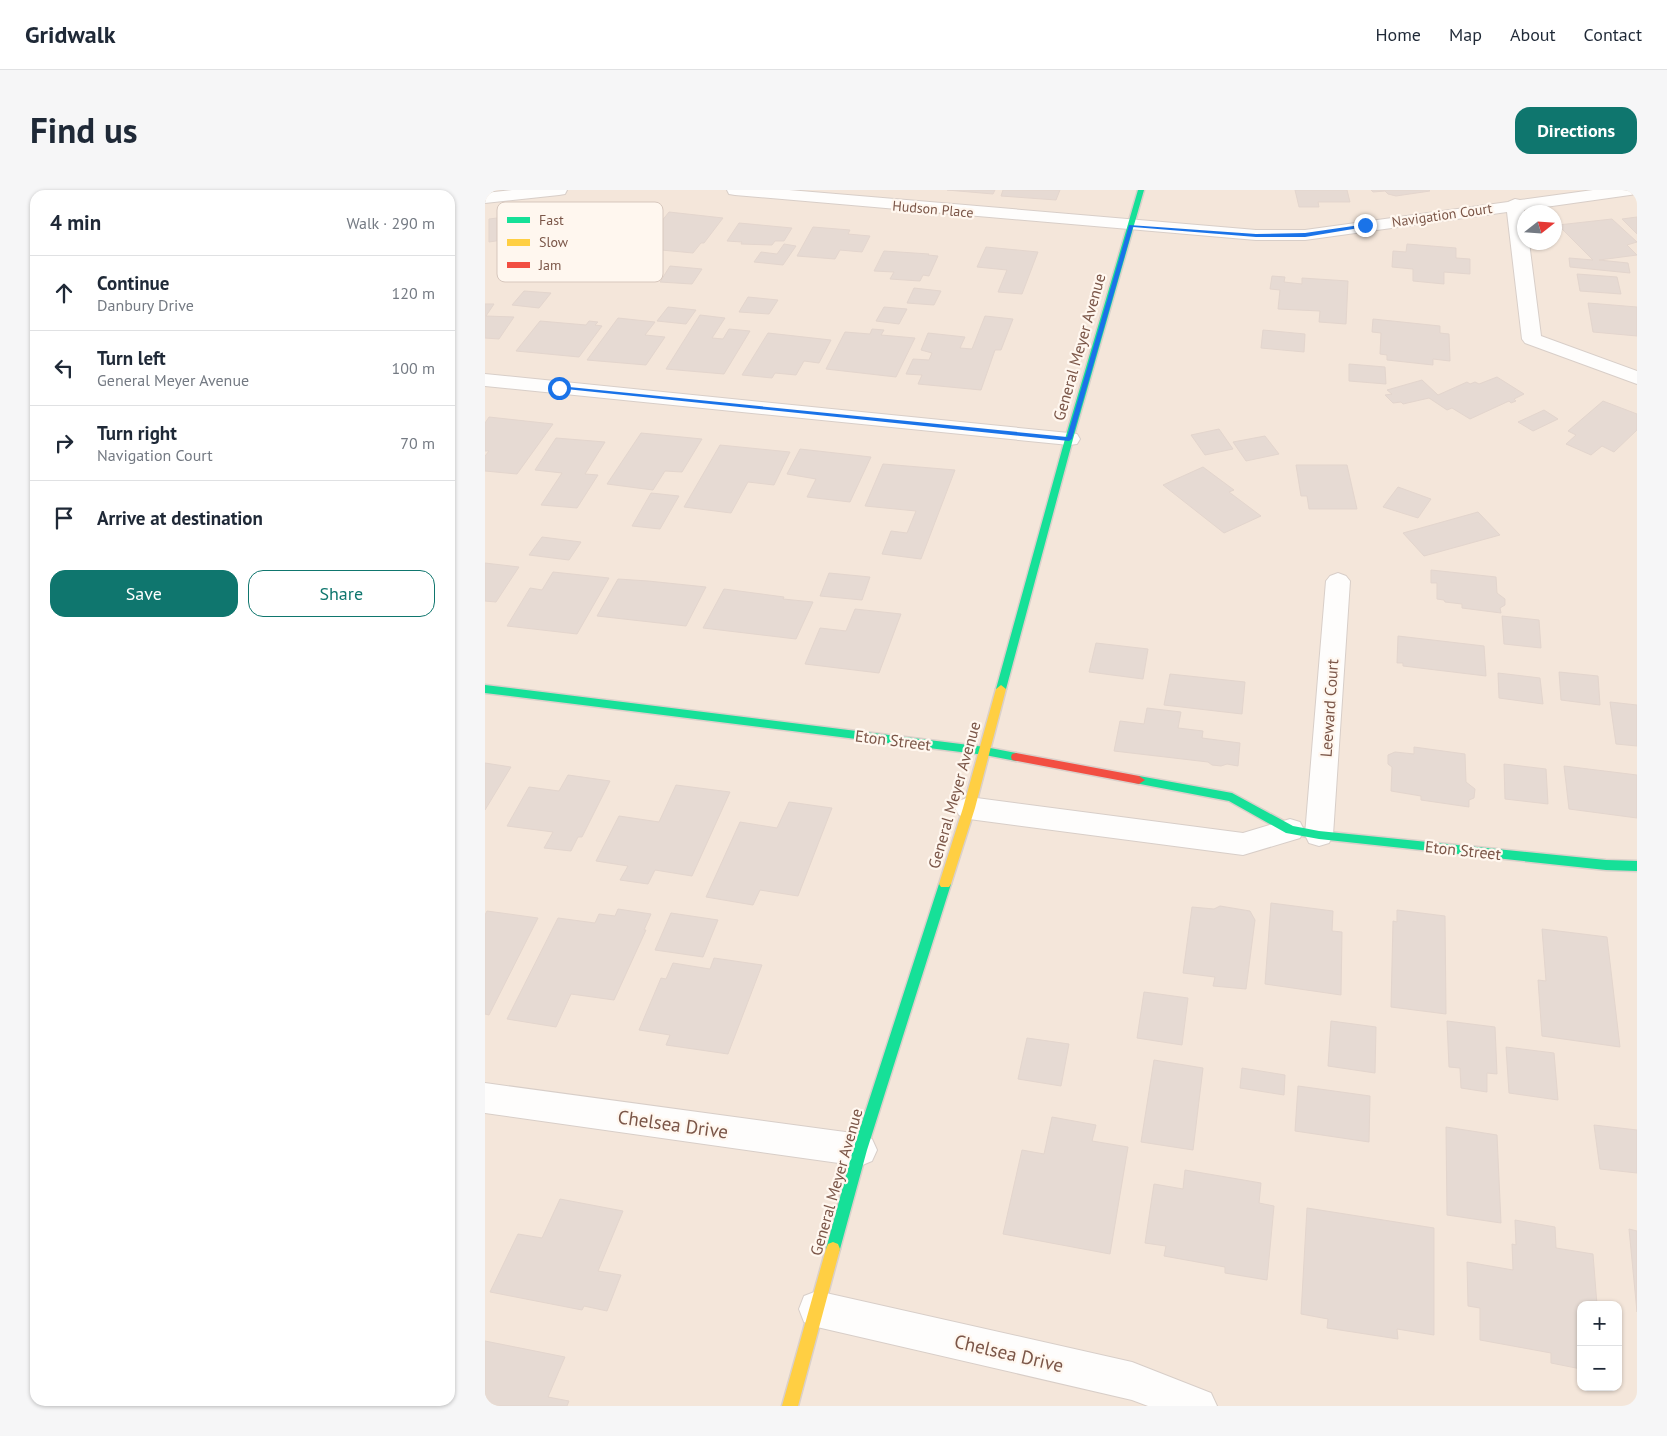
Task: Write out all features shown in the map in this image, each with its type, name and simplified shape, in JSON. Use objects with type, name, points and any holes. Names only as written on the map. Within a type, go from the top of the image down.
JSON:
[{"type":"main road","name":"General Meyer Avenue","points":[[790,1406],[860,1150],[969,808],[1069,439],[1141,190]]},
{"type":"main road","name":"Eton Street","points":[[485,689],[985,751],[1232,797],[1290,830],[1319,835],[1606,865],[1637,866]]},
{"type":"street","points":[[485,198],[559,190]]},
{"type":"street","name":"Hudson Place","points":[[735,190],[1131,226]]},
{"type":"street","name":"Navigation Court","points":[[1131,226],[1256,235],[1305,235],[1515,204],[1630,190]]},
{"type":"street","name":"Navigation Court","points":[[1515,204],[1532,339],[1637,378]]},
{"type":"street","points":[[485,380],[1069,439]]},
{"type":"street","name":"Leeward Court","points":[[1319,835],[1339,581]]},
{"type":"street","name":"Eton Street","points":[[969,808],[1243,844],[1290,830]]},
{"type":"street","name":"Chelsea Drive","points":[[485,1098],[860,1150]]},
{"type":"street","name":"Chelsea Drive","points":[[817,1309],[1132,1381],[1199,1406]]},
{"type":"shaded area","points":[[485,190],[1637,190],[1637,1406],[485,1406]]},
{"type":"building","points":[[947,190],[995,190],[993,194]]},
{"type":"building","points":[[1003,190],[1060,190],[1056,200],[1001,196]]},
{"type":"building","points":[[1295,190],[1347,190],[1350,202],[1318,202],[1319,207],[1299,207]]},
{"type":"building","points":[[1371,190],[1430,191],[1396,196],[1385,191],[1373,192]]},
{"type":"building","points":[[669,212],[723,218],[704,243],[701,243],[693,253],[663,250],[663,219]]},
{"type":"building","points":[[1637,217],[1637,234],[1622,219]]},
{"type":"building","points":[[497,218],[497,241],[489,242],[489,219]]},
{"type":"building","points":[[1612,219],[1637,242],[1627,245],[1637,255],[1599,260],[1628,263],[1630,273],[1570,267],[1569,258],[1593,260],[1562,229],[1562,225]]},
{"type":"building","points":[[739,223],[792,228],[784,241],[775,241],[772,245],[741,244],[742,242],[727,241]]},
{"type":"building","points":[[813,227],[850,230],[848,234],[870,236],[862,252],[840,250],[835,259],[797,256]]},
{"type":"building","points":[[784,244],[796,246],[783,265],[754,262],[761,252],[777,254]]},
{"type":"building","points":[[1407,244],[1456,248],[1456,258],[1470,259],[1470,274],[1444,272],[1444,284],[1413,281],[1413,269],[1392,267],[1393,251],[1406,252]]},
{"type":"building","points":[[986,247],[1038,252],[1022,294],[998,292],[1007,270],[977,267]]},
{"type":"building","points":[[884,251],[938,256],[929,276],[923,275],[920,281],[890,279],[894,272],[874,271]]},
{"type":"building","points":[[670,266],[702,269],[692,284],[660,282],[663,282],[663,277]]},
{"type":"building","points":[[1577,274],[1617,277],[1621,294],[1580,291]]},
{"type":"building","points":[[1272,276],[1285,277],[1284,282],[1302,284],[1302,278],[1348,281],[1346,324],[1319,322],[1320,311],[1278,309],[1280,290],[1270,289]]},
{"type":"building","points":[[914,288],[941,291],[934,305],[907,303]]},
{"type":"building","points":[[524,291],[551,293],[539,308],[512,305]]},
{"type":"building","points":[[748,297],[778,300],[769,314],[739,312]]},
{"type":"building","points":[[1588,303],[1637,307],[1637,336],[1593,332]]},
{"type":"building","points":[[485,304],[494,304],[486,316],[514,317],[499,339],[485,338]]},
{"type":"building","points":[[668,307],[696,310],[686,324],[657,321]]},
{"type":"building","points":[[884,307],[907,309],[899,324],[876,321]]},
{"type":"building","points":[[700,315],[725,318],[712,338],[723,339],[729,329],[750,331],[724,374],[666,369]]},
{"type":"building","points":[[985,316],[1013,319],[1001,350],[995,350],[981,390],[918,384],[922,375],[906,374],[913,359],[929,360],[932,353],[921,350],[928,333],[965,337],[960,348],[972,349]]},
{"type":"building","points":[[618,318],[655,322],[645,335],[665,337],[646,365],[587,360]]},
{"type":"building","points":[[1373,319],[1440,326],[1440,333],[1449,334],[1450,361],[1433,359],[1433,365],[1387,360],[1387,355],[1380,354],[1381,333],[1372,332]]},
{"type":"building","points":[[540,321],[586,325],[589,321],[598,322],[595,325],[602,326],[579,357],[516,351]]},
{"type":"building","points":[[872,329],[884,330],[881,335],[915,338],[896,377],[826,369],[845,332],[870,334]]},
{"type":"building","points":[[1263,330],[1305,334],[1304,352],[1261,348]]},
{"type":"building","points":[[768,333],[831,340],[819,363],[804,361],[796,375],[775,373],[772,378],[742,375]]},
{"type":"building","points":[[1349,364],[1385,367],[1386,384],[1349,381]]},
{"type":"building","points":[[1497,377],[1524,394],[1514,399],[1516,401],[1511,403],[1509,401],[1470,419],[1452,408],[1447,410],[1429,398],[1403,404],[1401,402],[1393,403],[1385,395],[1392,394],[1387,390],[1422,380],[1438,395],[1467,382],[1479,384]]},
{"type":"building","points":[[1603,401],[1637,414],[1637,430],[1614,452],[1602,446],[1591,455],[1566,444],[1576,435],[1568,431]]},
{"type":"building","points":[[1544,410],[1558,419],[1533,431],[1518,422]]},
{"type":"building","points":[[489,417],[553,424],[517,474],[485,471],[485,456],[489,451],[485,451],[485,423]]},
{"type":"building","points":[[1219,429],[1233,449],[1205,455],[1191,435]]},
{"type":"building","points":[[641,433],[702,439],[682,472],[665,471],[653,490],[607,484]]},
{"type":"building","points":[[1265,436],[1279,454],[1246,461],[1233,442]]},
{"type":"building","points":[[556,438],[605,442],[585,474],[598,475],[577,508],[541,505],[562,473],[535,470]]},
{"type":"building","points":[[720,445],[790,452],[774,485],[748,482],[731,513],[684,507]]},
{"type":"building","points":[[800,449],[871,457],[850,502],[807,497],[816,479],[787,474]]},
{"type":"building","points":[[883,464],[955,470],[921,559],[882,554],[891,531],[907,533],[916,511],[865,506]]},
{"type":"building","points":[[1296,465],[1347,465],[1357,509],[1309,509],[1307,496],[1301,496]]},
{"type":"building","points":[[1203,467],[1234,490],[1229,492],[1261,516],[1224,533],[1163,485]]},
{"type":"building","points":[[1398,487],[1431,499],[1418,518],[1383,507]]},
{"type":"building","points":[[651,493],[679,496],[660,529],[632,526]]},
{"type":"building","points":[[1478,512],[1500,535],[1424,556],[1403,533]]},
{"type":"building","points":[[542,537],[581,542],[569,560],[529,555]]},
{"type":"building","points":[[485,563],[519,567],[496,602],[485,601]]},
{"type":"building","points":[[1431,570],[1496,577],[1497,593],[1505,599],[1505,605],[1500,608],[1501,613],[1462,608],[1462,604],[1437,599],[1437,583],[1431,583]]},
{"type":"building","points":[[553,572],[609,578],[577,634],[507,626],[530,588],[542,590]]},
{"type":"building","points":[[829,573],[870,577],[862,600],[820,596]]},
{"type":"building","points":[[618,579],[706,587],[686,626],[597,616]]},
{"type":"building","points":[[724,589],[813,602],[796,639],[703,628]]},
{"type":"building","points":[[855,609],[901,614],[879,673],[805,664],[820,628],[846,631]]},
{"type":"building","points":[[1502,616],[1539,620],[1541,648],[1504,644]]},
{"type":"building","points":[[1398,636],[1484,646],[1486,676],[1403,666],[1403,663],[1397,663]]},
{"type":"building","points":[[1096,643],[1148,649],[1143,679],[1089,672]]},
{"type":"building","points":[[1559,672],[1598,676],[1600,705],[1561,700]]},
{"type":"building","points":[[1498,673],[1540,678],[1543,704],[1499,698]]},
{"type":"building","points":[[1170,674],[1245,682],[1242,714],[1164,705]]},
{"type":"building","points":[[1610,702],[1637,705],[1637,746],[1616,744]]},
{"type":"building","points":[[1147,708],[1181,712],[1178,728],[1203,731],[1202,738],[1240,743],[1238,766],[1227,764],[1221,766],[1212,765],[1208,762],[1114,751],[1120,721],[1144,724]]},
{"type":"building","points":[[1414,747],[1465,754],[1466,782],[1475,789],[1474,798],[1469,800],[1469,807],[1421,800],[1421,796],[1391,791],[1392,767],[1388,764],[1388,755],[1395,752],[1414,754]]},
{"type":"building","points":[[485,763],[511,767],[485,810]]},
{"type":"building","points":[[1504,764],[1546,769],[1548,804],[1505,799]]},
{"type":"building","points":[[1564,766],[1637,775],[1637,818],[1569,809]]},
{"type":"building","points":[[568,775],[610,781],[582,837],[578,837],[571,851],[544,848],[553,832],[507,826],[529,787],[559,791]]},
{"type":"building","points":[[676,785],[730,792],[692,876],[655,870],[648,884],[620,880],[628,866],[596,861],[619,816],[659,822]]},
{"type":"building","points":[[789,802],[832,808],[798,896],[760,890],[753,905],[706,897],[740,822],[777,828]]},
{"type":"building","points":[[1271,903],[1333,911],[1332,931],[1342,932],[1341,995],[1265,984]]},
{"type":"building","points":[[1220,906],[1250,911],[1255,920],[1246,989],[1213,986],[1215,977],[1183,973],[1192,907],[1214,909]]},
{"type":"building","points":[[618,909],[651,914],[644,930],[646,930],[614,1000],[571,994],[556,1027],[507,1019],[558,918],[595,923],[599,914],[615,916]]},
{"type":"building","points":[[1397,910],[1445,916],[1446,1014],[1391,1007],[1393,921],[1397,922]]},
{"type":"building","points":[[487,911],[538,918],[489,1015],[485,1014],[485,915]]},
{"type":"building","points":[[671,913],[718,920],[703,957],[655,950]]},
{"type":"building","points":[[1542,929],[1607,937],[1620,1047],[1542,1036],[1538,980],[1546,981]]},
{"type":"building","points":[[714,958],[762,965],[728,1054],[666,1045],[670,1035],[639,1030],[661,978],[666,979],[673,963],[710,969]]},
{"type":"building","points":[[1144,992],[1188,998],[1182,1045],[1137,1038]]},
{"type":"building","points":[[1331,1021],[1376,1027],[1375,1073],[1328,1066]]},
{"type":"building","points":[[1447,1021],[1495,1027],[1497,1074],[1487,1073],[1487,1092],[1461,1088],[1460,1068],[1449,1067]]},
{"type":"building","points":[[1027,1038],[1069,1044],[1061,1086],[1018,1079]]},
{"type":"building","points":[[1506,1047],[1554,1053],[1558,1100],[1509,1093]]},
{"type":"building","points":[[1154,1060],[1203,1068],[1193,1150],[1141,1142]]},
{"type":"building","points":[[1242,1068],[1285,1075],[1284,1095],[1240,1088]]},
{"type":"building","points":[[1298,1086],[1370,1096],[1369,1142],[1295,1131]]},
{"type":"building","points":[[1052,1117],[1096,1125],[1092,1141],[1128,1147],[1110,1254],[1003,1234],[1022,1150],[1044,1154]]},
{"type":"building","points":[[1594,1125],[1637,1130],[1637,1173],[1600,1169]]},
{"type":"building","points":[[1446,1127],[1497,1135],[1501,1223],[1447,1215]]},
{"type":"building","points":[[1185,1170],[1261,1183],[1259,1203],[1274,1206],[1267,1280],[1225,1273],[1225,1267],[1164,1256],[1166,1246],[1145,1243],[1154,1184],[1183,1189]]},
{"type":"building","points":[[560,1199],[623,1211],[598,1271],[621,1275],[607,1311],[584,1306],[582,1310],[490,1292],[518,1234],[542,1238]]},
{"type":"building","points":[[1307,1208],[1434,1228],[1434,1335],[1397,1329],[1398,1339],[1327,1328],[1328,1319],[1301,1314]]},
{"type":"building","points":[[1515,1220],[1555,1227],[1556,1248],[1593,1254],[1597,1301],[1577,1301],[1577,1368],[1551,1363],[1551,1353],[1480,1340],[1480,1308],[1468,1306],[1467,1262],[1513,1270],[1512,1244],[1516,1245]]},
{"type":"building","points":[[1629,1229],[1637,1231],[1637,1312]]},
{"type":"building","points":[[485,1341],[565,1357],[548,1397],[569,1401],[567,1406],[485,1406]]},
{"type":"traffic: fast","points":[[1001,689],[1069,439],[1141,190]]},
{"type":"traffic: fast","points":[[485,689],[985,751],[1016,757]]},
{"type":"traffic: fast","points":[[1139,780],[1232,797],[1290,830],[1319,835],[1606,865],[1637,866]]},
{"type":"traffic: fast","points":[[833,1249],[860,1150],[945,884]]},
{"type":"traffic: slow","points":[[945,884],[969,808],[1001,689]]},
{"type":"traffic: slow","points":[[790,1406],[833,1249]]},
{"type":"traffic: jam","points":[[1016,757],[1139,780]]},
{"type":"route","points":[[559,388],[1069,439],[1131,226],[1256,235],[1305,235],[1365,225]]}]
